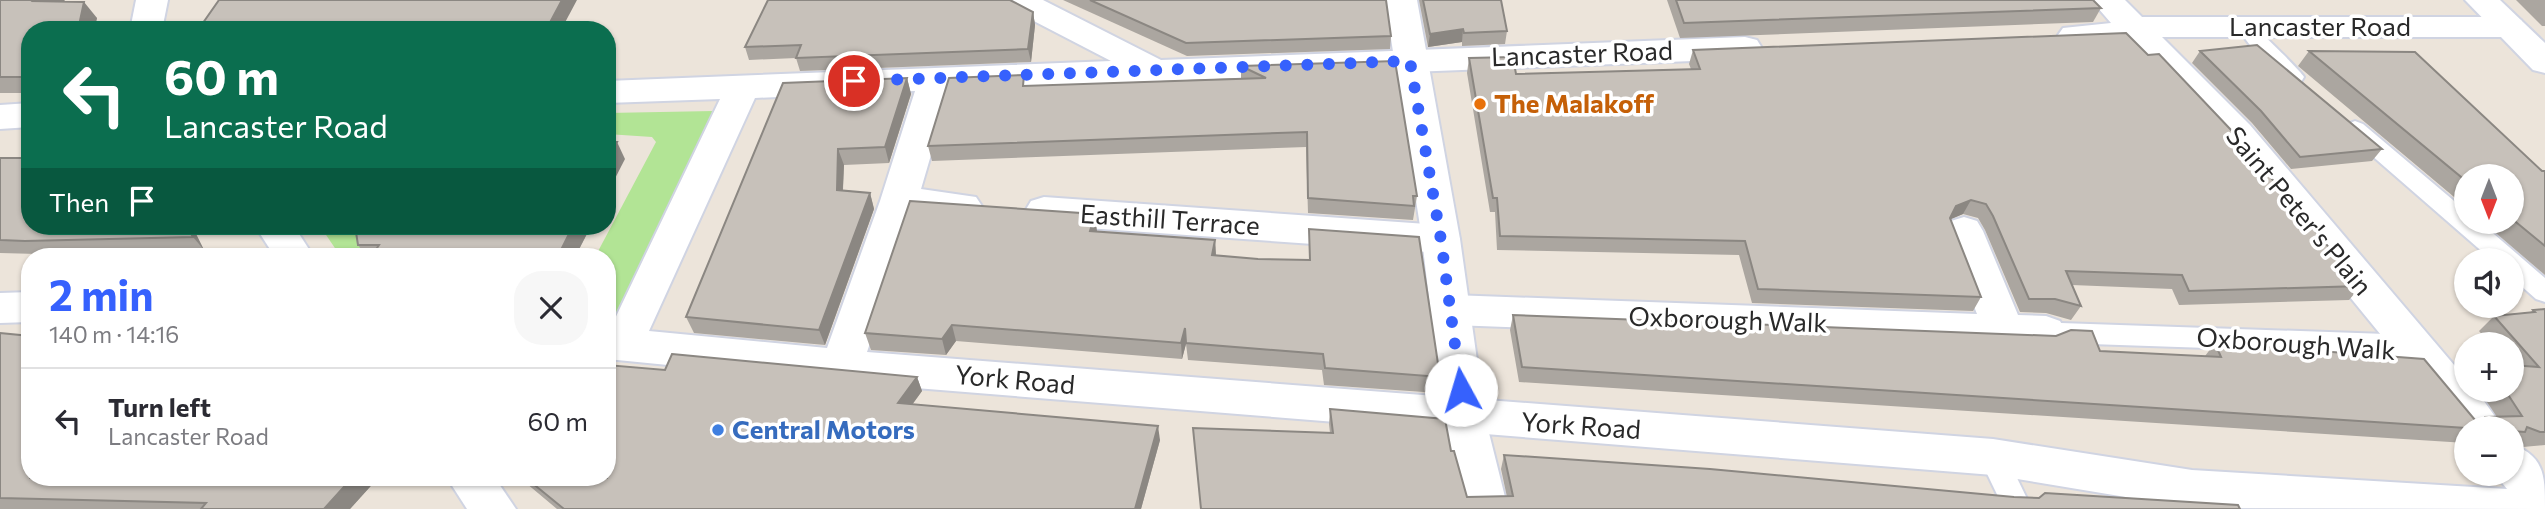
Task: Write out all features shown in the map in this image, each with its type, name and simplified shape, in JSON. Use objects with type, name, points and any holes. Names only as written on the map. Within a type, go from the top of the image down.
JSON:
[{"type":"street","points":[[148,21],[152,0]]},
{"type":"street","points":[[1018,0],[1153,69]]},
{"type":"street","points":[[1401,0],[1452,310],[1464,417],[1486,509]]},
{"type":"street","name":"Saint Peter's Plain","points":[[2106,0],[2236,134],[2472,416]]},
{"type":"street","points":[[2481,0],[2545,62]]},
{"type":"street","name":"Lancaster Road","points":[[2042,37],[2135,30],[2246,27],[2509,27]]},
{"type":"street","name":"Lancaster Road","points":[[616,92],[937,77],[1781,47]]},
{"type":"street","points":[[841,366],[899,201],[937,77]]},
{"type":"street","points":[[616,341],[743,88]]},
{"type":"street","points":[[0,117],[21,116]]},
{"type":"street","name":"Easthill Terrace","points":[[899,201],[1441,240]]},
{"type":"street","points":[[1964,231],[2004,330]]},
{"type":"street","points":[[0,308],[21,307]]},
{"type":"street","name":"Oxborough Walk","points":[[1452,310],[2046,332]]},
{"type":"street","name":"York Road","points":[[616,343],[841,366],[1993,457],[2197,499],[2511,509]]},
{"type":"street","points":[[2524,477],[2545,504]]},
{"type":"street","points":[[475,486],[494,509]]},
{"type":"lane","points":[[2246,27],[2275,62],[2314,94]]},
{"type":"lane","points":[[2334,111],[2494,248]]},
{"type":"lane","points":[[2524,274],[2545,292]]},
{"type":"lane","name":"Oxborough Walk","points":[[2046,332],[2386,344],[2418,355]]},
{"type":"lane","points":[[1993,457],[2018,509]]},
{"type":"green space","points":[[714,111],[619,314],[616,314],[616,248],[600,248],[607,235],[616,235],[616,217],[656,142],[652,137],[616,135],[616,113]]},
{"type":"green space","points":[[326,235],[377,235],[376,248],[335,248]]},
{"type":"building","points":[[0,0],[84,2],[80,21],[21,21],[21,77],[0,77]]},
{"type":"building","points":[[219,0],[562,0],[551,21],[204,21]]},
{"type":"building","points":[[768,0],[1010,0],[1033,12],[1028,49],[796,58],[801,45],[745,47]]},
{"type":"building","points":[[1090,0],[1386,0],[1391,36],[1186,43]]},
{"type":"building","points":[[1423,0],[1501,0],[1507,31],[1464,33],[1463,29],[1430,34]]},
{"type":"building","points":[[1676,0],[2093,0],[2101,8],[1684,23]]},
{"type":"building","points":[[2126,33],[2148,55],[2159,54],[2232,131],[2361,286],[2189,291],[2182,275],[2066,271],[2081,306],[2055,299],[2029,299],[1986,204],[1971,200],[1956,206],[1950,218],[1981,297],[1758,289],[1745,241],[1500,236],[1497,198],[1493,198],[1469,58],[1513,57],[1516,74],[1700,69],[1693,50]]},
{"type":"building","points":[[2257,45],[2382,149],[2300,157],[2261,111],[2200,51]]},
{"type":"building","points":[[2309,51],[2415,52],[2545,171],[2545,246],[2524,229],[2524,164],[2454,164],[2454,171]]},
{"type":"building","points":[[1395,61],[1417,196],[1413,196],[1414,206],[1308,198],[1307,132],[928,146],[949,78],[1024,75],[1023,86],[1266,78],[1241,66]]},
{"type":"building","points":[[907,78],[885,147],[838,149],[837,190],[870,193],[819,330],[686,317],[783,83]]},
{"type":"building","points":[[0,158],[21,158],[21,235],[193,237],[25,241],[0,240]]},
{"type":"building","points":[[910,201],[1095,214],[1090,231],[1215,240],[1212,255],[1258,259],[1310,260],[1309,229],[1419,237],[1440,377],[1325,368],[1323,354],[1186,343],[1185,328],[1181,343],[952,325],[942,339],[865,333]]},
{"type":"building","points":[[356,235],[568,235],[562,248],[377,248],[379,245],[358,245]]},
{"type":"building","points":[[2545,309],[2545,432],[2527,427],[2524,432],[2524,416],[2513,402],[2524,402],[2524,366],[2539,367],[2524,350],[2524,332],[2508,332],[2496,318],[2524,318],[2524,313],[2535,312],[2533,310]]},
{"type":"building","points":[[1513,315],[2056,336],[2071,330],[2092,331],[2100,351],[2221,357],[2215,343],[2424,359],[2454,395],[2454,402],[2460,402],[2472,416],[2454,416],[2454,427],[1522,367]]},
{"type":"building","points":[[0,333],[21,335],[21,486],[345,486],[324,509],[201,509],[206,503],[0,498]]},
{"type":"building","points":[[672,354],[917,377],[898,403],[1158,426],[1135,509],[564,509],[536,486],[616,486],[616,366],[665,370]]},
{"type":"building","points":[[1330,409],[1445,419],[1451,451],[1454,451],[1467,497],[1513,496],[1504,455],[1710,469],[2014,497],[2039,498],[2045,493],[2238,505],[2240,509],[1201,509],[1193,428],[1333,433]]},
{"type":"place","name":"The Malakoff","points":[[1480,104]]},
{"type":"place","name":"Central Motors","points":[[718,430]]},
{"type":"route","points":[[854,81],[1410,61],[1452,310],[1461,390]]}]
